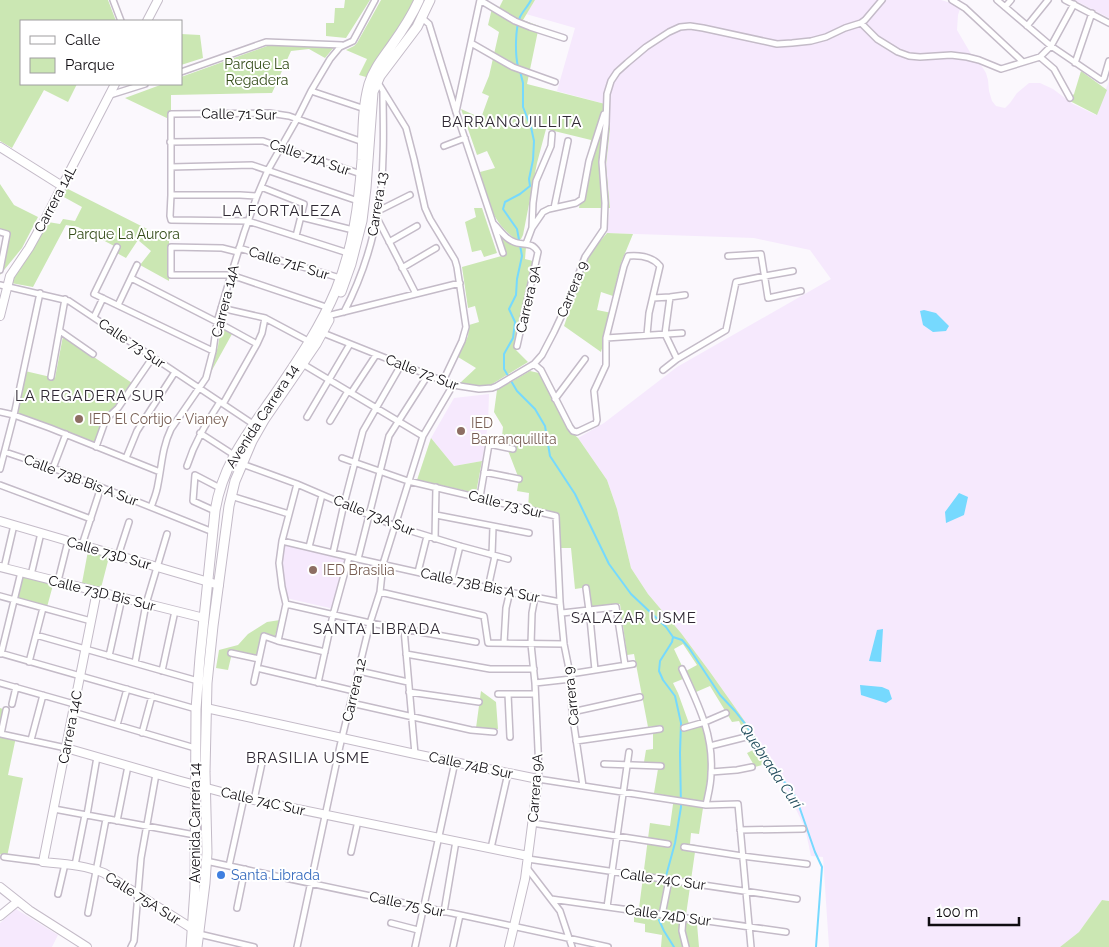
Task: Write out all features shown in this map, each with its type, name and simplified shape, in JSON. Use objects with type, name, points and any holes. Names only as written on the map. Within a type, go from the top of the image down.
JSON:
[{"type":"main road","name":"Avenida Carrera 14","points":[[197,947],[195,889],[196,709],[215,511],[220,488],[234,454],[253,424],[323,333],[348,253],[353,230],[358,201],[367,90],[372,74],[413,13],[419,0]]},
{"type":"main road","name":"Avenida Carrera 14","points":[[191,947],[196,932],[205,883],[207,682],[231,496],[249,448],[330,311],[351,264],[362,221],[373,92],[377,81],[413,34],[430,0]]},
{"type":"street","points":[[113,0],[121,20]]},
{"type":"street","points":[[148,20],[158,0]]},
{"type":"street","name":"Carrera 14A","points":[[151,507],[156,493],[162,453],[167,436],[206,378],[214,351],[217,322],[238,250],[268,170],[330,59],[343,45],[352,41],[375,0]]},
{"type":"street","points":[[456,112],[480,0],[515,21],[564,38]]},
{"type":"street","points":[[492,222],[506,237],[516,243],[524,244],[543,212],[578,202],[582,199],[589,161],[606,108],[607,94],[611,81],[627,63],[646,47],[669,32],[680,27],[690,26],[769,43],[811,41],[861,23],[882,0]]},
{"type":"street","points":[[952,0],[965,8],[1023,62]]},
{"type":"street","points":[[997,0],[1051,46],[1102,80],[1109,61]]},
{"type":"street","points":[[1005,7],[1011,0]]},
{"type":"street","points":[[1027,26],[1048,0]]},
{"type":"street","points":[[1065,0],[1109,22]]},
{"type":"street","points":[[861,23],[877,39],[898,52],[909,56],[967,56],[1001,69],[1040,56],[1051,46],[1074,4]]},
{"type":"street","points":[[413,13],[429,24],[464,138],[503,253]]},
{"type":"street","points":[[1075,63],[1092,14]]},
{"type":"street","points":[[182,72],[270,41],[343,45]]},
{"type":"street","points":[[471,43],[516,68],[555,82]]},
{"type":"street","points":[[1040,56],[1054,69],[1070,98]]},
{"type":"street","points":[[377,81],[406,128],[425,208],[455,260],[466,327],[462,341],[443,381]]},
{"type":"street","name":"Carrera 14L","points":[[0,316],[4,285],[29,248],[114,85]]},
{"type":"street","points":[[109,95],[142,85]]},
{"type":"street","name":"Carrera 13","points":[[344,312],[364,267],[377,218],[383,157],[383,90]]},
{"type":"street","points":[[311,91],[365,110]]},
{"type":"street","name":"Carrera 9","points":[[521,372],[534,364],[542,356],[569,300],[585,257],[604,229],[605,203],[602,162],[606,108]]},
{"type":"street","name":"Calle 71 Sur","points":[[170,142],[171,114],[269,112],[289,116],[363,142]]},
{"type":"street","points":[[532,228],[536,181],[551,146],[552,134]]},
{"type":"street","points":[[444,146],[464,138]]},
{"type":"street","name":"Calle 71A Sur","points":[[170,142],[263,141],[360,174]]},
{"type":"street","points":[[554,208],[568,141]]},
{"type":"street","points":[[170,142],[171,220],[248,222],[348,253]]},
{"type":"street","points":[[0,146],[62,186]]},
{"type":"street","points":[[171,167],[252,165],[358,201]]},
{"type":"street","points":[[261,187],[304,204],[296,236]]},
{"type":"street","points":[[171,195],[257,196]]},
{"type":"street","points":[[378,211],[410,195]]},
{"type":"street","points":[[301,217],[353,230]]},
{"type":"street","points":[[377,218],[416,294]]},
{"type":"street","points":[[389,242],[418,226]]},
{"type":"street","points":[[0,232],[7,234],[0,270]]},
{"type":"street","name":"Carrera 9A","points":[[517,346],[538,252],[533,246],[524,244]]},
{"type":"street","name":"Calle 71F Sur","points":[[231,275],[171,275],[171,247],[238,250],[340,278]]},
{"type":"street","points":[[117,248],[94,294],[214,351]]},
{"type":"street","points":[[402,268],[436,248]]},
{"type":"street","points":[[728,256],[762,254],[768,298],[801,291]]},
{"type":"street","points":[[534,364],[541,370],[554,399],[573,431],[577,432],[596,423],[594,391],[606,365],[606,338],[628,256],[640,255],[655,260],[660,266],[649,314],[647,335]]},
{"type":"street","points":[[118,305],[137,264]]},
{"type":"street","points":[[663,370],[677,359],[726,330],[736,282],[793,271]]},
{"type":"street","points":[[231,275],[330,311],[344,312],[460,283]]},
{"type":"street","points":[[130,278],[257,344]]},
{"type":"street","name":"Calle 73 Sur","points":[[4,285],[66,299],[253,424]]},
{"type":"street","points":[[0,469],[14,415],[40,293]]},
{"type":"street","points":[[653,298],[685,295]]},
{"type":"street","points":[[670,297],[665,334],[677,359]]},
{"type":"street","points":[[94,317],[103,298]]},
{"type":"street","points":[[51,377],[66,299]]},
{"type":"street","points":[[221,308],[265,318],[310,342]]},
{"type":"street","points":[[187,466],[192,449],[200,433],[222,403],[257,344],[262,333],[265,318]]},
{"type":"street","points":[[60,332],[93,354]]},
{"type":"street","name":"Calle 72 Sur","points":[[323,333],[452,385],[465,388],[492,388],[521,372]]},
{"type":"street","points":[[606,338],[682,333]]},
{"type":"street","points":[[307,417],[350,344]]},
{"type":"street","points":[[330,421],[376,354]]},
{"type":"street","points":[[96,447],[106,420],[118,408],[153,357]]},
{"type":"street","points":[[554,399],[585,359]]},
{"type":"street","points":[[300,363],[423,436]]},
{"type":"street","points":[[333,553],[363,431],[401,365]]},
{"type":"street","points":[[126,458],[137,431],[175,372]]},
{"type":"street","points":[[358,559],[389,436],[428,375]]},
{"type":"street","name":"Carrera 12","points":[[297,947],[340,746],[370,623],[380,592],[383,564],[423,436],[452,385]]},
{"type":"street","points":[[0,412],[14,415],[66,434],[160,472]]},
{"type":"street","points":[[200,433],[234,454]]},
{"type":"street","points":[[53,468],[66,434]]},
{"type":"street","points":[[480,497],[489,444],[513,449]]},
{"type":"street","name":"Calle 73B Bis A Sur","points":[[5,452],[53,468],[213,532]]},
{"type":"street","name":"Calle 73 Sur","points":[[342,458],[408,481],[556,516]]},
{"type":"street","name":"Calle 73A Sur","points":[[242,464],[297,484],[395,526],[508,559]]},
{"type":"street","points":[[484,472],[519,479]]},
{"type":"street","points":[[215,511],[193,501],[195,475],[220,488]]},
{"type":"street","points":[[278,641],[286,604],[279,563],[282,541],[297,484]]},
{"type":"street","points":[[0,485],[91,519]]},
{"type":"street","points":[[82,545],[101,487]]},
{"type":"street","points":[[435,539],[436,487]]},
{"type":"street","points":[[309,547],[322,495]]},
{"type":"street","points":[[231,496],[289,514]]},
{"type":"street","points":[[436,515],[529,533]]},
{"type":"street","name":"Carrera 9","points":[[556,516],[564,644],[570,676],[572,712],[583,786]]},
{"type":"street","name":"Calle 73D Sur","points":[[0,521],[219,585]]},
{"type":"street","points":[[118,556],[129,522]]},
{"type":"street","points":[[2,567],[14,525]]},
{"type":"street","points":[[488,588],[494,556],[493,527]]},
{"type":"street","points":[[31,575],[41,533]]},
{"type":"street","points":[[135,663],[146,604],[167,534]]},
{"type":"street","points":[[418,572],[427,536]]},
{"type":"street","points":[[58,581],[68,541]]},
{"type":"street","name":"Calle 73B Bis A Sur","points":[[282,541],[488,588],[560,602]]},
{"type":"street","points":[[452,579],[460,546]]},
{"type":"street","points":[[318,683],[333,615],[349,557]]},
{"type":"street","name":"Calle 73D Bis Sur","points":[[2,567],[204,618]]},
{"type":"street","points":[[21,572],[0,654],[196,709]]},
{"type":"street","points":[[586,588],[595,670]]},
{"type":"street","name":"Carrera 14C","points":[[43,862],[97,591]]},
{"type":"street","points":[[504,643],[506,608],[510,591]]},
{"type":"street","points":[[380,592],[484,616],[488,642],[564,644]]},
{"type":"street","points":[[0,596],[91,621]]},
{"type":"street","name":"Carrera 9A","points":[[509,947],[528,857],[539,770],[534,669],[530,644],[535,597]]},
{"type":"street","points":[[109,656],[122,598]]},
{"type":"street","points":[[286,604],[404,630],[476,642]]},
{"type":"street","points":[[562,613],[616,607],[625,666]]},
{"type":"street","points":[[29,662],[43,608]]},
{"type":"street","points":[[162,671],[175,611]]},
{"type":"street","points":[[404,630],[415,754]]},
{"type":"street","points":[[36,635],[198,681]]},
{"type":"street","points":[[254,682],[264,636],[325,652]]},
{"type":"street","points":[[231,653],[259,658]]},
{"type":"street","points":[[406,654],[490,669],[534,669]]},
{"type":"street","points":[[535,683],[633,664]]},
{"type":"street","points":[[257,668],[354,691]]},
{"type":"street","points":[[359,670],[408,682]]},
{"type":"street","points":[[682,670],[701,710],[710,746],[711,772],[706,805]]},
{"type":"street","points":[[0,683],[43,695],[117,725],[195,748]]},
{"type":"street","points":[[12,704],[16,687]]},
{"type":"street","points":[[117,725],[127,689]]},
{"type":"street","points":[[409,692],[479,702]]},
{"type":"street","points":[[498,694],[535,694]]},
{"type":"street","points":[[508,694],[510,737]]},
{"type":"street","points":[[31,740],[43,695]]},
{"type":"street","points":[[142,733],[152,696]]},
{"type":"street","points":[[572,712],[640,697]]},
{"type":"street","points":[[351,704],[471,730],[494,732]]},
{"type":"street","name":"Calle 74B Sur","points":[[206,708],[538,779],[706,805],[738,804],[740,830]]},
{"type":"street","points":[[1,734],[6,710]]},
{"type":"street","points":[[684,728],[726,713]]},
{"type":"street","points":[[576,741],[660,729]]},
{"type":"street","name":"Calle 74C Sur","points":[[1,734],[66,748],[244,798],[528,857],[612,872],[797,899]]},
{"type":"street","points":[[710,746],[746,737]]},
{"type":"street","points":[[607,907],[629,752]]},
{"type":"street","points":[[75,865],[97,757]]},
{"type":"street","points":[[415,947],[455,762]]},
{"type":"street","points":[[254,800],[262,764]]},
{"type":"street","points":[[604,764],[661,766]]},
{"type":"street","points":[[117,821],[128,766]]},
{"type":"street","points":[[711,772],[752,767]]},
{"type":"street","points":[[491,848],[508,773]]},
{"type":"street","points":[[131,947],[134,941],[141,858],[156,774]]},
{"type":"street","points":[[229,866],[244,798]]},
{"type":"street","points":[[54,809],[195,835]]},
{"type":"street","points":[[88,913],[106,819]]},
{"type":"street","points":[[351,852],[358,821]]},
{"type":"street","points":[[532,823],[668,844]]},
{"type":"street","points":[[751,947],[740,830],[804,829]]},
{"type":"street","points":[[444,912],[456,841]]},
{"type":"street","points":[[684,847],[808,864]]},
{"type":"street","name":"Calle 75A Sur","points":[[4,856],[75,865],[96,870],[116,880],[196,932],[252,947]]},
{"type":"street","name":"Calle 75 Sur","points":[[206,861],[608,947]]},
{"type":"street","points":[[58,894],[65,864]]},
{"type":"street","points":[[526,868],[551,899],[562,917],[572,947]]},
{"type":"street","points":[[237,908],[245,869]]},
{"type":"street","points":[[662,915],[669,880]]},
{"type":"street","points":[[0,887],[17,902],[87,947]]},
{"type":"street","name":"Calle 74D Sur","points":[[551,899],[786,932]]},
{"type":"street","points":[[0,916],[17,902]]},
{"type":"street","points":[[453,947],[460,916]]},
{"type":"street","points":[[683,918],[682,931],[686,947]]},
{"type":"street","points":[[391,923],[418,930]]},
{"type":"shaded area","points":[[535,0],[941,0],[958,5],[960,9],[957,30],[971,54],[986,73],[992,101],[996,106],[1005,108],[1017,93],[1029,83],[1040,83],[1053,89],[1073,104],[1096,115],[1109,81],[1109,901],[1102,900],[1079,932],[1060,947],[829,947],[823,857],[811,856],[805,828],[786,789],[751,730],[681,633],[648,594],[631,568],[617,509],[607,480],[578,438],[604,423],[677,367],[831,279],[810,250],[754,238],[607,233],[610,208],[606,165],[610,129],[609,105],[557,91],[575,28],[526,14]]},
{"type":"shaded area","points":[[1074,0],[1109,0],[1109,18]]},
{"type":"shaded area","name":"IED Barranquillita","points":[[489,394],[488,424],[482,461],[454,466],[431,438],[454,398]]},
{"type":"shaded area","name":"IED Brasilia","points":[[285,545],[345,560],[334,609],[286,598],[282,560]]},
{"type":"shaded area","points":[[16,909],[58,935],[52,947],[0,947],[0,923]]},
{"type":"green space","points":[[0,0],[108,0],[116,20],[20,20],[20,85],[76,85],[68,102],[44,90],[12,148],[0,141]]},
{"type":"green space","points":[[345,0],[370,0],[346,38],[326,36],[326,23],[334,23],[335,8],[344,8]]},
{"type":"green space","points":[[381,0],[414,0],[366,77],[359,75],[367,59],[346,50],[357,43]]},
{"type":"green space","points":[[503,0],[535,0],[523,20],[539,26],[527,84],[609,105],[610,129],[606,165],[610,208],[579,208],[591,140],[546,129],[521,239],[514,238],[508,233],[493,212],[480,172],[495,168],[487,151],[477,155],[461,109],[481,118],[489,96],[482,93],[489,76],[499,32],[488,25],[493,4],[499,8]]},
{"type":"green space","points":[[182,34],[200,35],[203,58],[182,65]]},
{"type":"green space","name":"Parque La Regadera","points":[[270,45],[335,46],[325,58],[309,49],[291,51],[272,93],[171,95],[171,120],[125,98],[160,85],[182,85],[182,77]]},
{"type":"green space","points":[[1081,71],[1107,90],[1097,115],[1068,100],[1074,94]]},
{"type":"green space","name":"Parque La Aurora","points":[[0,184],[14,205],[38,217],[22,248],[0,275],[7,234],[0,232]]},
{"type":"green space","name":"Parque La Aurora","points":[[66,188],[169,240],[169,281],[140,265],[151,251],[138,240],[126,258],[115,252],[116,247],[78,227],[66,225],[33,287],[11,283],[48,222],[60,224],[63,219],[75,221],[82,207],[62,196]]},
{"type":"green space","points":[[474,208],[482,208],[497,253],[484,257],[481,250],[472,252],[465,222],[476,217]]},
{"type":"green space","points":[[498,233],[511,243],[526,247],[525,259],[533,261],[516,350],[528,362],[489,386],[460,383],[476,368],[458,357],[468,336],[469,325],[479,322],[475,306],[468,308],[462,267],[505,255]]},
{"type":"green space","points":[[607,233],[633,234],[621,263],[613,296],[601,292],[597,310],[612,313],[601,352],[564,326],[590,253]]},
{"type":"green space","points":[[221,327],[232,334],[211,372],[218,346]]},
{"type":"green space","points":[[63,336],[132,383],[116,406],[105,416],[95,443],[57,427],[15,413],[25,371],[55,378]]},
{"type":"green space","points":[[530,371],[539,373],[568,429],[578,438],[607,480],[617,509],[631,568],[648,594],[681,633],[710,672],[751,730],[783,782],[776,781],[762,765],[755,767],[747,753],[753,750],[739,721],[732,722],[710,686],[696,692],[686,671],[697,665],[683,644],[674,649],[682,666],[678,668],[683,679],[673,683],[691,729],[703,726],[709,756],[699,834],[691,833],[690,844],[696,845],[685,922],[697,924],[699,947],[661,947],[662,935],[645,932],[645,924],[634,922],[634,916],[638,916],[650,823],[670,826],[674,797],[654,793],[659,763],[644,762],[646,750],[653,749],[653,726],[648,727],[634,654],[627,655],[620,604],[591,607],[588,587],[575,589],[571,548],[557,548],[555,516],[528,509],[529,493],[517,491],[519,479],[507,448],[501,446],[503,427],[494,412],[497,390]]},
{"type":"green space","points":[[431,438],[454,466],[482,461],[476,493],[417,480]]},
{"type":"green space","points":[[88,551],[109,557],[101,588],[82,583]]},
{"type":"green space","points":[[23,577],[53,585],[47,607],[17,598]]},
{"type":"green space","points":[[280,620],[275,636],[262,634],[256,658],[232,653],[228,670],[216,668],[219,650],[238,645],[248,634],[267,622]]},
{"type":"green space","points":[[481,691],[496,702],[498,729],[476,728]]},
{"type":"green space","points":[[0,708],[6,710],[1,734],[16,737],[8,775],[23,778],[7,857],[0,854]]},
{"type":"green space","points":[[1102,900],[1109,901],[1109,947],[1060,947],[1079,932]]},
{"type":"water","points":[[920,311],[936,313],[949,326],[946,331],[933,332],[923,325]]},
{"type":"water","points":[[959,493],[968,497],[964,515],[946,523],[945,512]]},
{"type":"water","points":[[883,629],[881,662],[869,661],[877,630]]},
{"type":"water","points":[[860,685],[882,687],[889,690],[892,699],[886,703],[861,695]]},
{"type":"waterway","points":[[518,67],[516,49],[517,28],[520,17],[531,0]]},
{"type":"waterway","points":[[520,71],[523,83],[523,107],[534,141],[533,160],[529,179],[530,186],[505,202],[503,209],[517,229],[522,256],[516,295],[509,309],[515,322],[513,338],[504,354],[504,369],[517,391],[535,409],[545,426],[550,456],[575,494],[609,564],[631,594],[666,627],[673,637],[672,642],[660,661],[659,671],[675,696],[681,723],[681,807],[675,843],[666,876]]},
{"type":"waterway","name":"Quebrada Curí","points":[[673,637],[682,640],[689,648],[720,695],[746,725],[775,772],[792,790],[798,803],[822,867],[816,947]]},
{"type":"waterway","points":[[659,920],[674,947]]},
{"type":"place","name":"IED El Cortijo - Vianey","points":[[79,419]]},
{"type":"place","name":"IED Barranquillita","points":[[461,431]]},
{"type":"place","name":"IED Brasilia","points":[[313,570]]},
{"type":"place","name":"Santa Librada","points":[[221,875]]},
{"type":"district","name":"BARRANQUILLITA","points":[[512,122]]},
{"type":"district","name":"LA FORTALEZA","points":[[282,211]]},
{"type":"district","name":"LA REGADERA SUR","points":[[90,396]]},
{"type":"district","name":"SALAZAR USME","points":[[634,618]]},
{"type":"district","name":"SANTA LIBRADA","points":[[377,629]]},
{"type":"district","name":"BRASILIA USME","points":[[308,758]]}]
